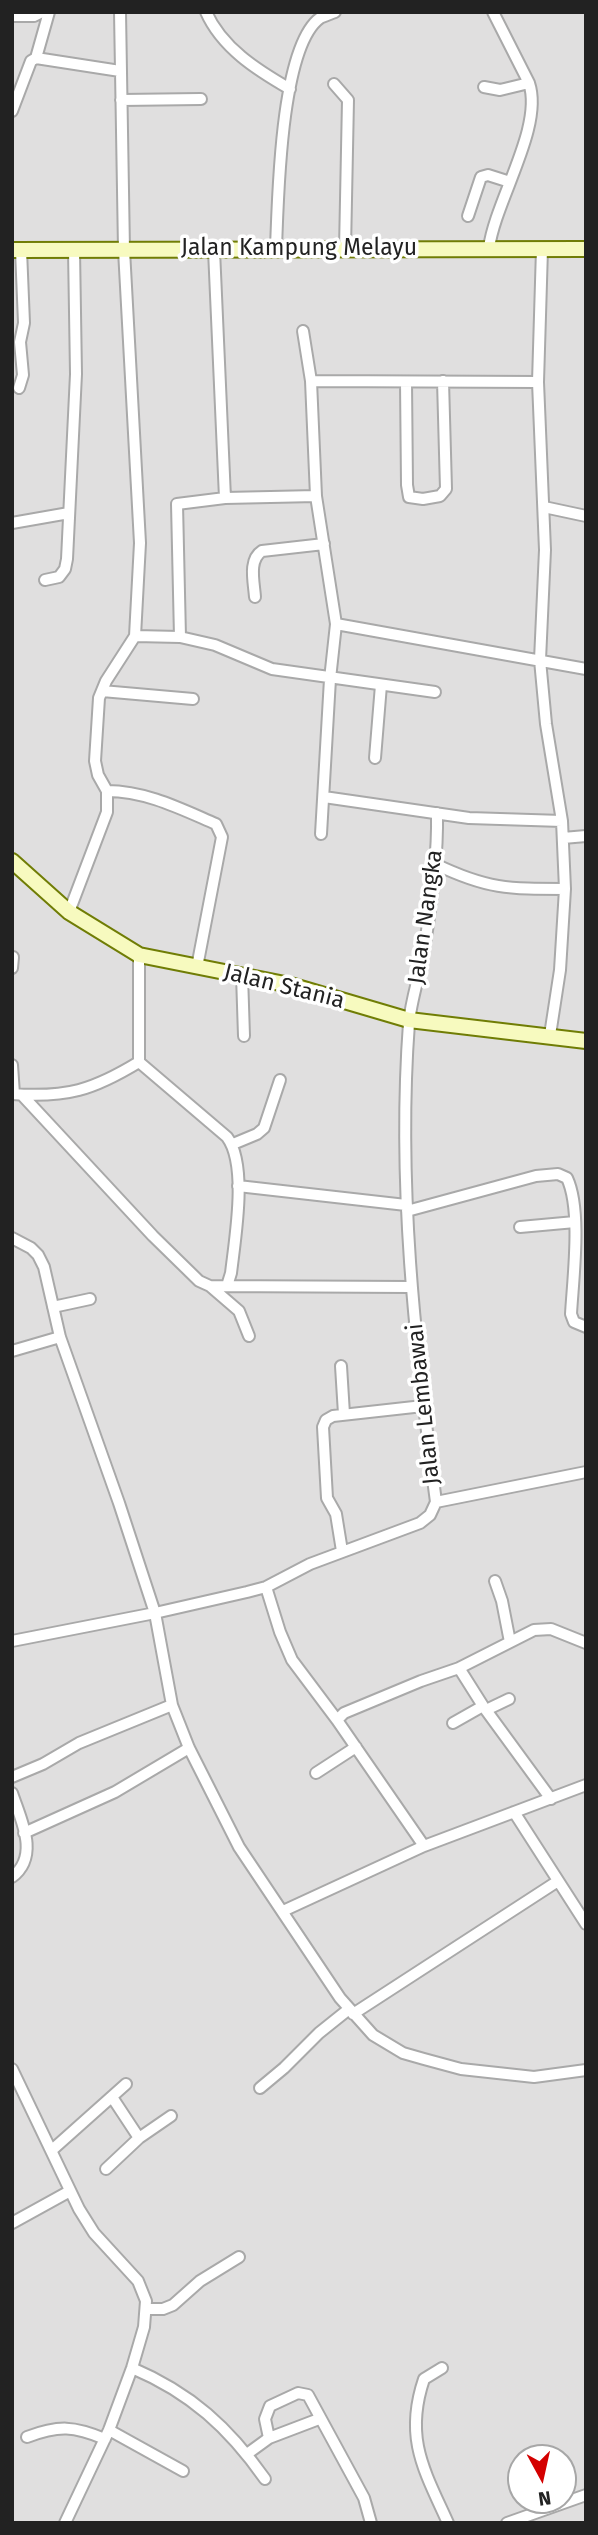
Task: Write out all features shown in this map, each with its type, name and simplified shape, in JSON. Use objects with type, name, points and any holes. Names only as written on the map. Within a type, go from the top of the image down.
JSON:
[{"type":"street","points":[[12,16],[34,16],[42,12]]},
{"type":"street","points":[[36,58],[49,12]]},
{"type":"street","points":[[69,912],[107,812],[107,791],[98,775],[95,761],[97,716],[106,681],[135,636],[141,543],[124,250],[120,12]]},
{"type":"street","points":[[206,12],[221,35],[246,63],[290,89]]},
{"type":"street","points":[[276,248],[281,154],[290,89],[298,55],[319,15],[335,12]]},
{"type":"street","points":[[489,248],[494,223],[530,121],[532,93],[493,12]]},
{"type":"street","points":[[12,111],[31,61],[36,58],[120,71]]},
{"type":"street","points":[[484,87],[500,90],[529,83]]},
{"type":"street","points":[[334,84],[348,100],[345,249]]},
{"type":"street","points":[[121,100],[201,99]]},
{"type":"street","points":[[468,216],[481,177],[488,175],[510,182]]},
{"type":"street","points":[[542,249],[538,382],[544,507],[540,660],[562,821],[565,889],[561,970],[550,1035]]},
{"type":"street","name":"Jalan Kampung Melayu","points":[[17,250],[586,249]]},
{"type":"street","points":[[17,250],[24,323],[20,342],[23,375],[19,388]]},
{"type":"street","points":[[45,580],[55,580],[65,569],[76,374],[74,250]]},
{"type":"street","points":[[214,250],[225,498]]},
{"type":"street","points":[[303,331],[311,381],[316,496],[336,624],[321,834]]},
{"type":"street","points":[[311,381],[538,382]]},
{"type":"street","points":[[406,382],[407,485],[409,497],[423,499],[440,496],[446,489],[443,381]]},
{"type":"street","points":[[180,637],[176,505],[182,502],[225,498],[316,496]]},
{"type":"street","points":[[544,507],[586,516]]},
{"type":"street","points":[[12,523],[69,513]]},
{"type":"street","points":[[255,597],[254,560],[257,554],[262,551],[324,544]]},
{"type":"street","points":[[336,624],[586,669]]},
{"type":"street","points":[[135,636],[180,637],[215,645],[272,669],[435,692]]},
{"type":"street","points":[[375,758],[381,685]]},
{"type":"street","points":[[102,691],[193,699]]},
{"type":"street","points":[[107,791],[120,791],[155,799],[216,824],[220,829],[222,837],[197,967]]},
{"type":"street","points":[[324,797],[469,818],[562,821]]},
{"type":"street","name":"Jalan Nangka","points":[[409,1020],[423,953],[435,864],[438,813]]},
{"type":"street","points":[[563,838],[586,836]]},
{"type":"street","name":"Jalan Stania","points":[[12,861],[69,912],[139,955],[290,985],[409,1020],[586,1041]]},
{"type":"street","points":[[435,864],[484,885],[506,889],[565,889]]},
{"type":"street","points":[[139,955],[139,1062],[233,1144],[238,1186],[231,1273],[227,1286]]},
{"type":"street","points":[[12,968],[13,957]]},
{"type":"street","points":[[242,975],[244,1036]]},
{"type":"street","name":"Jalan Lembawai","points":[[12,1641],[155,1614],[266,1587],[299,1569],[342,1551],[420,1523],[430,1515],[436,1502],[423,1406],[406,1208],[404,1115],[409,1020]]},
{"type":"street","points":[[16,1095],[60,1094],[89,1089],[139,1062]]},
{"type":"street","points":[[12,1065],[16,1095],[199,1281],[210,1286],[239,1311],[249,1336]]},
{"type":"street","points":[[233,1144],[257,1134],[264,1128],[280,1080]]},
{"type":"street","points":[[238,1186],[406,1208],[536,1176],[558,1174],[567,1178],[570,1186],[575,1222],[571,1314],[574,1322],[586,1327]]},
{"type":"street","points":[[520,1227],[575,1222]]},
{"type":"street","points":[[12,1238],[38,1255],[60,1337],[155,1614],[172,1705],[189,1748],[229,1829],[351,2012],[387,2045],[403,2053],[461,2069],[534,2077],[586,2070]]},
{"type":"street","points":[[210,1286],[411,1287]]},
{"type":"street","points":[[53,1307],[90,1299]]},
{"type":"street","points":[[12,1351],[60,1337]]},
{"type":"street","points":[[341,1366],[344,1414]]},
{"type":"street","points":[[342,1551],[336,1514],[327,1498],[323,1427],[326,1420],[344,1414],[423,1406]]},
{"type":"street","points":[[436,1502],[586,1472]]},
{"type":"street","points":[[495,1581],[510,1642]]},
{"type":"street","points":[[266,1587],[292,1660],[424,1846]]},
{"type":"street","points":[[337,1720],[344,1713],[459,1668],[534,1630],[551,1629],[586,1643]]},
{"type":"street","points":[[459,1668],[484,1708],[551,1799]]},
{"type":"street","points":[[453,1723],[509,1699]]},
{"type":"street","points":[[12,1777],[79,1744],[172,1705]]},
{"type":"street","points":[[316,1773],[356,1747]]},
{"type":"street","points":[[24,1833],[115,1792],[189,1748]]},
{"type":"street","points":[[284,1911],[424,1846],[586,1785]]},
{"type":"street","points":[[12,1793],[24,1833],[27,1857],[18,1873],[12,1877]]},
{"type":"street","points":[[514,1812],[586,1924]]},
{"type":"street","points":[[260,2088],[319,2033],[558,1881]]},
{"type":"street","points":[[12,2069],[70,2191],[94,2233],[138,2281],[146,2309],[132,2368],[107,2435],[65,2523]]},
{"type":"street","points":[[52,2150],[126,2084]]},
{"type":"street","points":[[112,2097],[139,2138]]},
{"type":"street","points":[[106,2169],[139,2138],[171,2116]]},
{"type":"street","points":[[12,2222],[70,2191]]},
{"type":"street","points":[[146,2309],[163,2309],[173,2305],[200,2281],[239,2258]]},
{"type":"street","points":[[132,2368],[166,2384],[197,2404],[247,2454],[265,2479]]},
{"type":"street","points":[[442,2368],[424,2379],[416,2405],[415,2431],[426,2476],[448,2523]]},
{"type":"street","points":[[270,2438],[265,2427],[266,2412],[270,2406],[298,2393],[308,2395],[364,2498],[371,2523]]},
{"type":"street","points":[[247,2454],[270,2438],[319,2419]]},
{"type":"street","points":[[27,2437],[69,2428],[82,2429],[107,2435],[183,2471]]},
{"type":"street","points":[[507,2523],[586,2494]]},
{"type":"shaded area","points":[[12,12],[586,12],[586,2523],[12,2523]]}]
